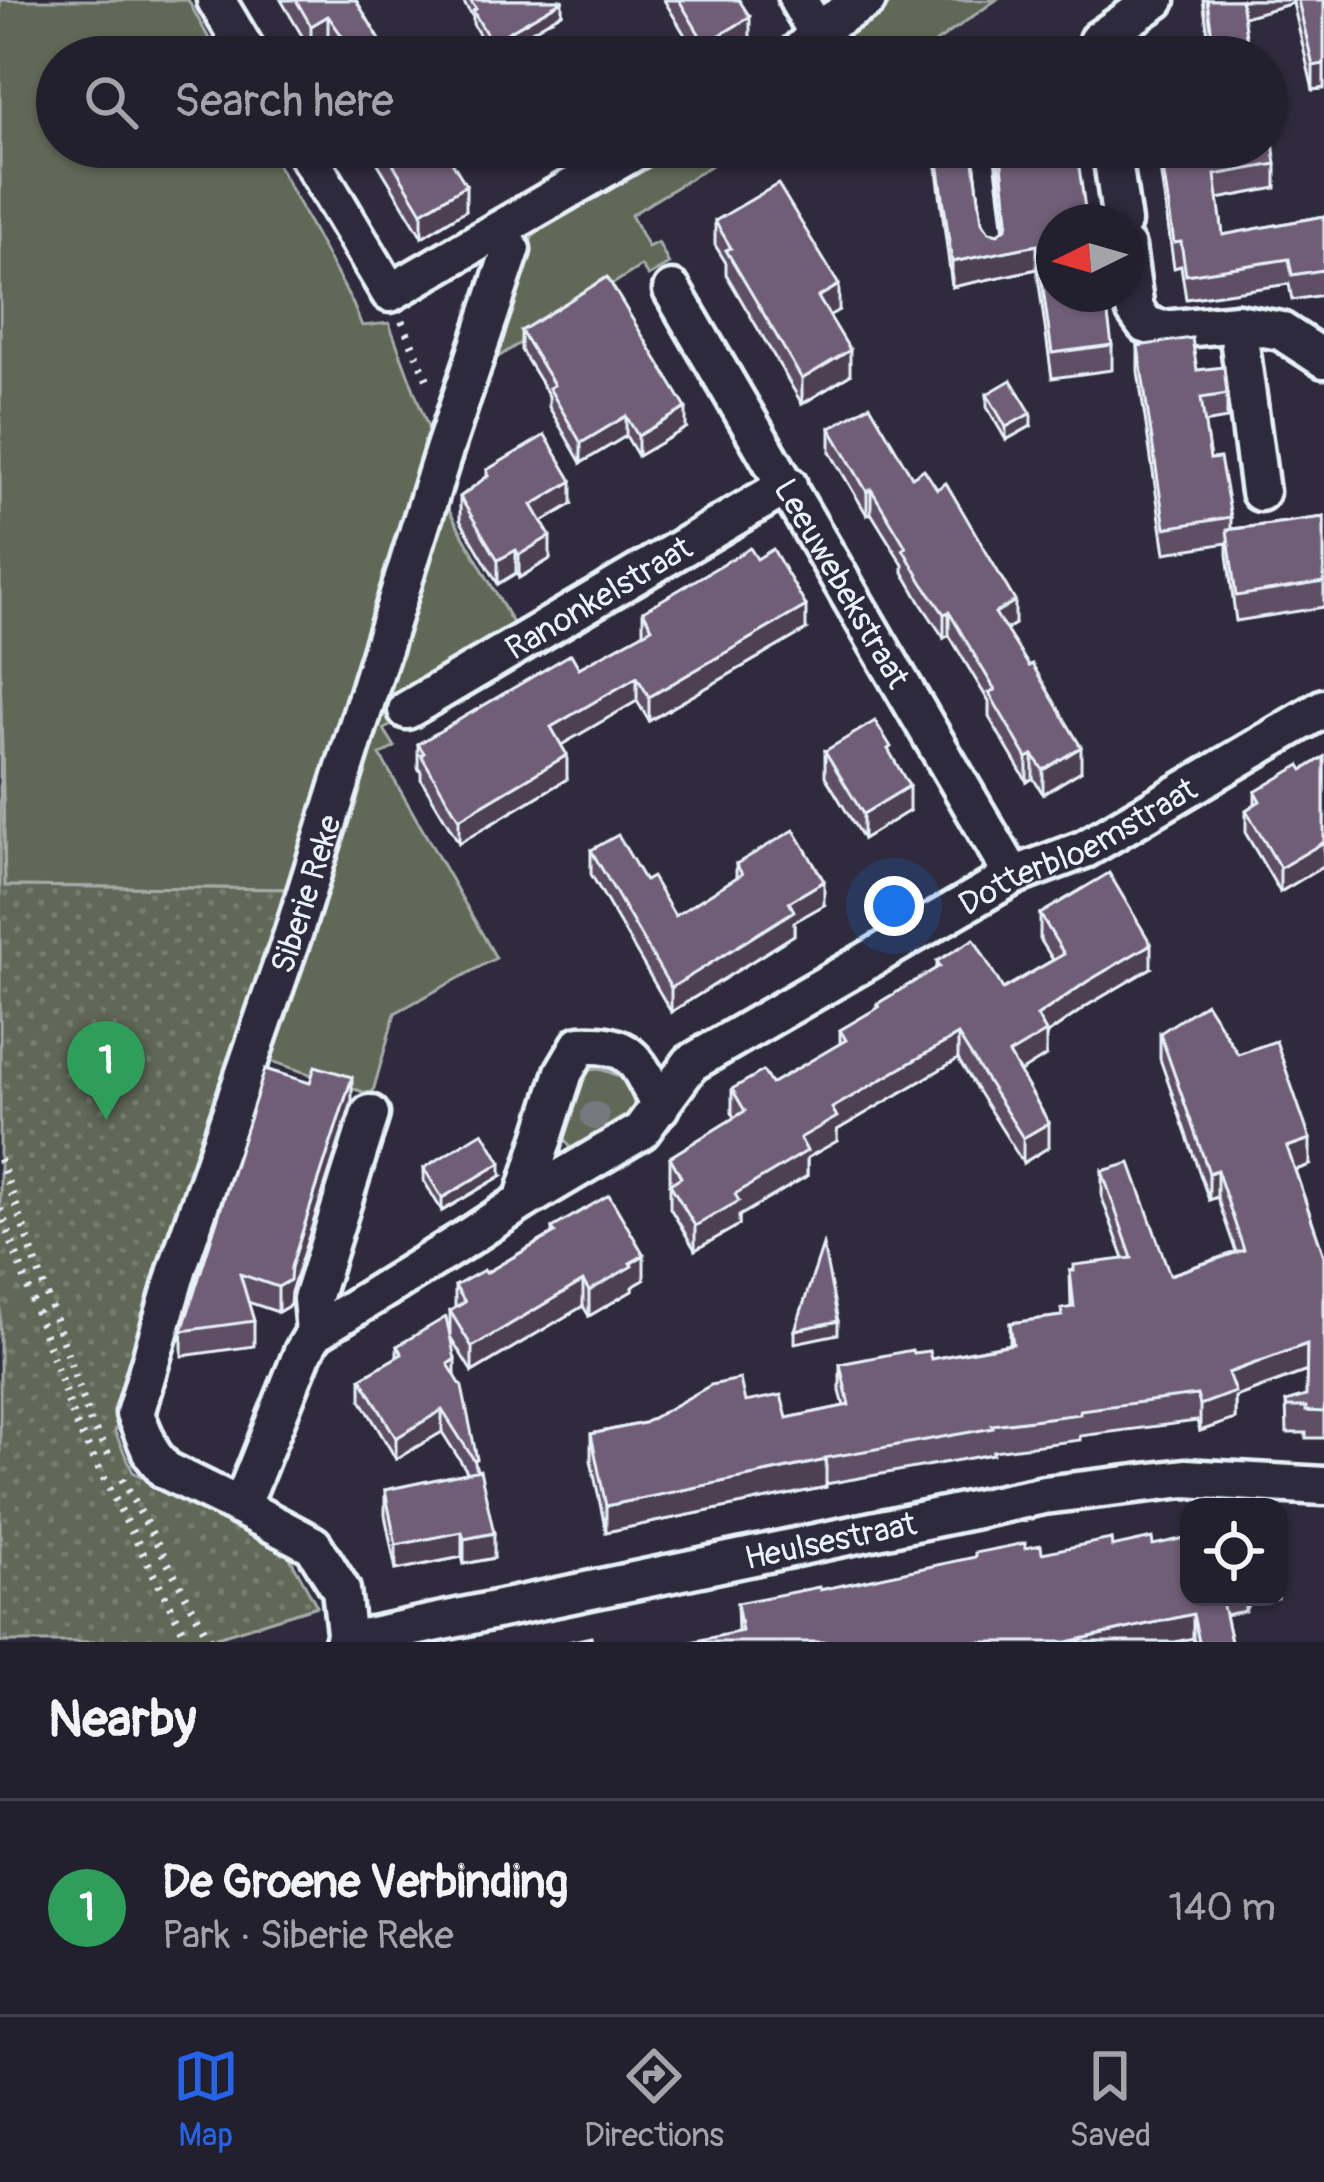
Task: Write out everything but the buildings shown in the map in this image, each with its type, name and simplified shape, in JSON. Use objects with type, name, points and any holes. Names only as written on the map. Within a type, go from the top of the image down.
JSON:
[{"type":"street","points":[[216,0],[237,36]]},
{"type":"street","points":[[798,0],[804,36]]},
{"type":"street","points":[[816,36],[867,0]]},
{"type":"street","points":[[1104,36],[1156,0]]},
{"type":"street","points":[[316,168],[390,293],[606,168]]},
{"type":"street","points":[[1114,168],[1119,204]]},
{"type":"street","name":"Siberie Reke","points":[[242,1507],[165,1471],[135,1414],[178,1267],[294,931],[511,250],[498,232]]},
{"type":"street","name":"Leeuwebekstraat","points":[[672,290],[1013,876]]},
{"type":"street","points":[[1136,312],[1145,324],[1163,330],[1237,322],[1281,331],[1324,359]]},
{"type":"street","points":[[1237,322],[1259,492]]},
{"type":"street","name":"Ranonkelstraat","points":[[406,710],[788,485]]},
{"type":"street","name":"Dotterbloemstraat","points":[[315,1332],[641,1131],[691,1063],[1013,876],[1085,849],[1324,708]]},
{"type":"street","points":[[523,1201],[564,1072],[580,1045],[603,1044],[629,1054],[660,1107]]},
{"type":"street","points":[[345,1642],[340,1590],[313,1545],[242,1507],[315,1332],[312,1299],[370,1114]]},
{"type":"street","name":"Heulsestraat","points":[[345,1642],[1044,1495],[1185,1478],[1324,1486]]},
{"type":"lane","points":[[986,168],[995,245]]},
{"type":"path","points":[[390,293],[435,397],[444,450]]},
{"type":"path","points":[[0,1159],[91,1423],[211,1642]]},
{"type":"path","points":[[0,1209],[77,1426],[189,1642]]},
{"type":"green space","points":[[0,0],[188,0],[208,36],[36,36],[36,168],[279,168],[362,326],[389,323],[430,433],[291,889],[5,886],[0,669]]},
{"type":"green space","points":[[897,0],[996,0],[945,36],[837,36]]},
{"type":"green space","points":[[638,168],[707,168],[631,215],[648,247],[658,242],[669,264],[648,276],[641,266],[484,366],[517,268],[536,230]]},
{"type":"green space","points":[[442,498],[515,627],[393,696],[404,719],[384,729],[395,747],[380,755],[496,958],[395,1013],[372,1095],[265,1059]]},
{"type":"green space","points":[[0,669],[5,886],[291,889],[133,1350],[115,1432],[133,1472],[289,1556],[317,1606],[201,1642],[0,1642]]},
{"type":"green space","points":[[599,1069],[619,1076],[630,1087],[631,1123],[576,1152],[563,1135],[563,1117],[577,1076]]},
{"type":"place","name":"De Groene Verbinding","points":[[106,1120]]}]
